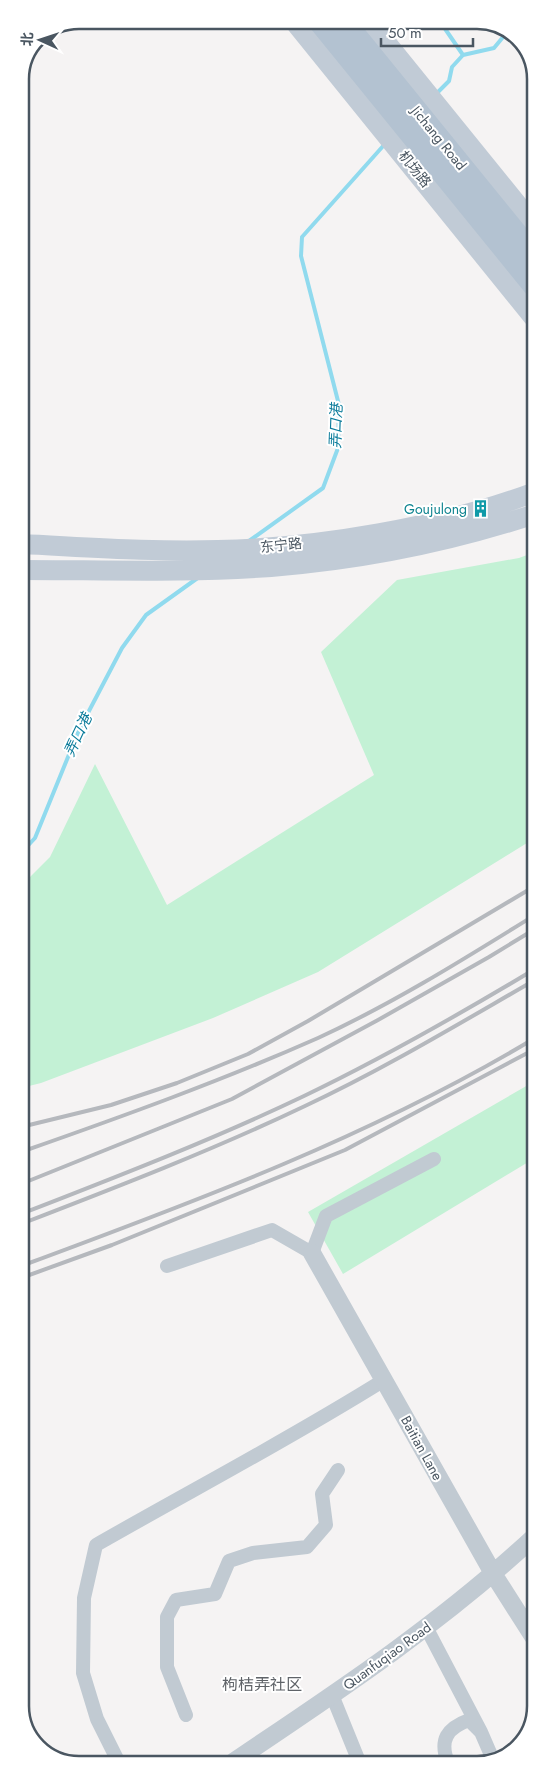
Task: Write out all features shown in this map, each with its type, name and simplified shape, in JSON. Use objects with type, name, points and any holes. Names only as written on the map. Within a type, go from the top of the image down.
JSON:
[{"type":"main road","name":"机场路","points":[[304,29],[341,62],[390,91],[425,136],[527,219]]},
{"type":"main road","name":"机场路","points":[[323,29],[341,62]]},
{"type":"main road","points":[[349,29],[390,91]]},
{"type":"main road","name":"机场路","points":[[371,29],[390,91],[425,136],[527,277]]},
{"type":"main road","name":"Jichang Road","points":[[425,136],[519,267]]},
{"type":"main road","name":"机场路","points":[[519,267],[527,294]]},
{"type":"main road","name":"东宁路","points":[[29,544],[164,550],[220,550],[295,544],[358,536],[410,526],[468,513],[527,495]]},
{"type":"main road","name":"东宁路","points":[[29,570],[147,570],[273,566],[361,556],[402,548],[527,516]]},
{"type":"street","points":[[168,1266],[272,1230],[312,1253],[326,1216],[434,1159]]},
{"type":"street","name":"Baitian Lane","points":[[312,1253],[494,1575],[527,1627]]},
{"type":"street","points":[[116,1756],[97,1719],[83,1673],[84,1598],[96,1545],[214,1477],[320,1420],[384,1380]]},
{"type":"street","points":[[186,1714],[167,1667],[168,1617],[176,1600],[215,1594],[229,1561],[253,1553],[307,1547],[326,1524],[322,1494],[338,1470]]},
{"type":"street","name":"Quanfuqiao Road","points":[[242,1756],[426,1629],[494,1575],[527,1544]]},
{"type":"street","points":[[426,1629],[481,1732],[491,1755]]},
{"type":"street","points":[[332,1695],[357,1756]]},
{"type":"street","points":[[445,1756],[446,1737],[454,1726],[469,1720],[481,1732]]},
{"type":"green space","points":[[527,555],[527,843],[318,972],[213,1018],[29,1086],[29,878],[50,857],[95,764],[167,905],[374,775],[321,652],[397,580]]},
{"type":"green space","points":[[527,1086],[527,1163],[343,1274],[308,1212]]},
{"type":"waterway","points":[[445,29],[463,55]]},
{"type":"waterway","name":"弄口港","points":[[436,94],[449,81],[452,67],[463,55],[494,48],[504,36]]},
{"type":"waterway","name":"弄口港","points":[[249,541],[323,488],[338,448],[339,405],[301,256],[302,237],[384,145]]},
{"type":"waterway","name":"弄口港","points":[[29,844],[35,838],[79,730],[122,648],[146,615],[199,577]]},
{"type":"railway","points":[[29,1125],[111,1105],[177,1083],[248,1054],[308,1021],[527,891]]},
{"type":"railway","points":[[29,1149],[171,1098],[318,1038],[401,995],[527,920]]},
{"type":"railway","points":[[29,1181],[232,1099],[378,1020],[527,934]]},
{"type":"railway","points":[[29,1211],[199,1143],[304,1096],[421,1035],[527,974]]},
{"type":"railway","points":[[29,1221],[200,1153],[305,1106],[393,1061],[527,985]]},
{"type":"railway","points":[[29,1263],[219,1191],[348,1136],[474,1073],[527,1043]]},
{"type":"railway","points":[[29,1275],[112,1245],[345,1150],[527,1053]]},
{"type":"place","name":"Goujulong","points":[[481,509]]},
{"type":"district","name":"枸桔弄社区","points":[[262,1684]]}]
